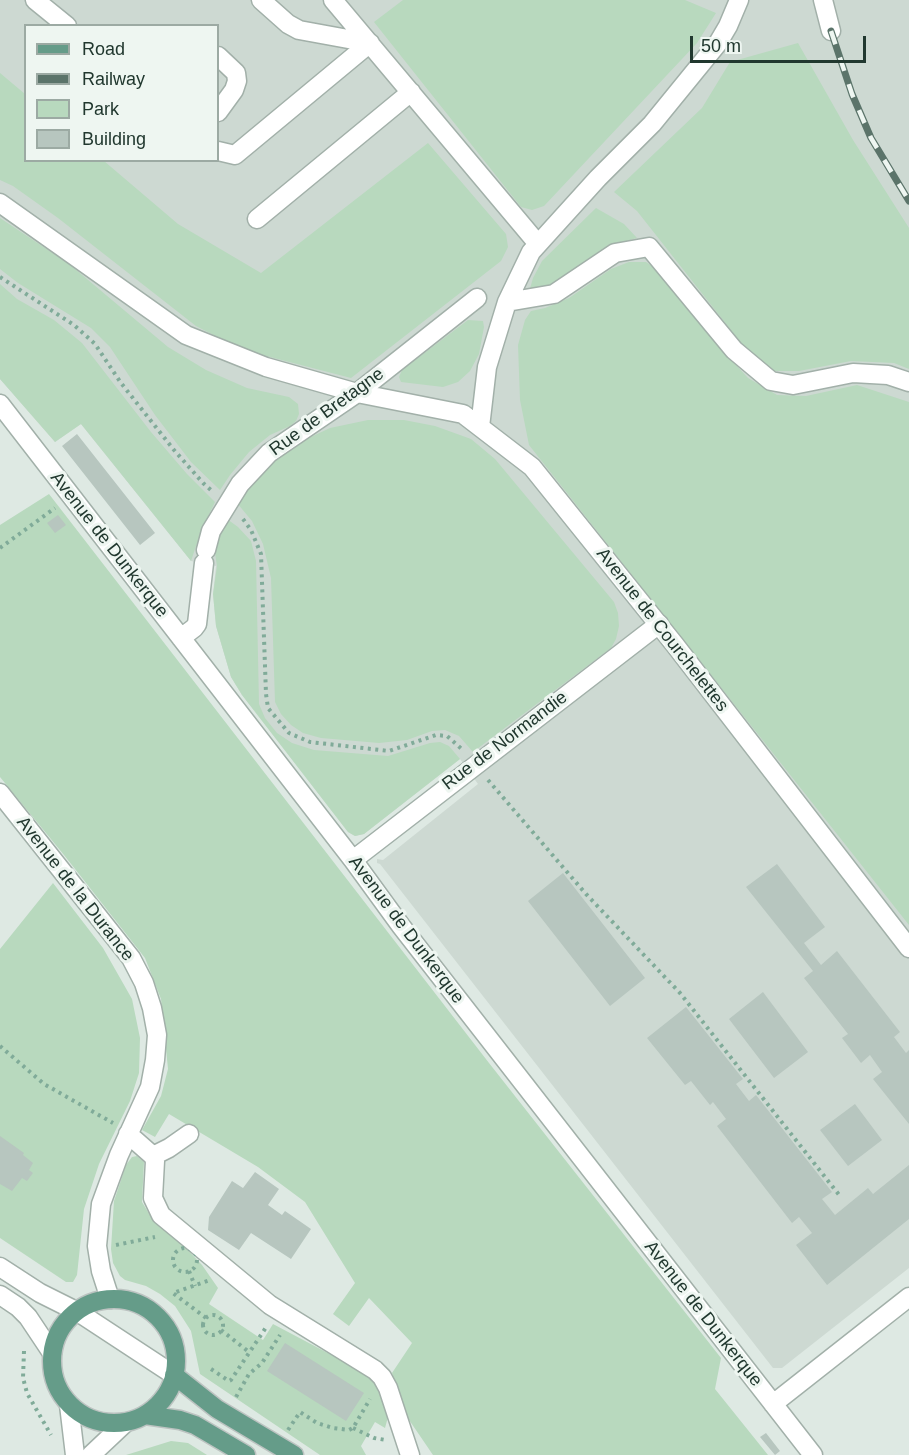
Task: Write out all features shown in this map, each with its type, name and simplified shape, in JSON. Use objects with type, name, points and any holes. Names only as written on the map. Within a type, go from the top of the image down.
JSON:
[{"type":"main road","points":[[110,1299],[133,1302],[148,1309],[164,1324],[172,1339],[176,1360],[169,1390],[156,1408],[146,1415],[125,1423],[96,1421],[69,1405],[53,1377],[51,1353],[55,1339],[66,1320],[89,1304],[110,1299]]},
{"type":"main road","points":[[174,1375],[217,1409],[294,1455]]},
{"type":"main road","points":[[146,1415],[180,1420],[195,1425],[246,1455]]},
{"type":"street","points":[[34,0],[64,24]]},
{"type":"street","points":[[261,0],[288,24],[299,30],[370,43]]},
{"type":"street","points":[[333,0],[538,244]]},
{"type":"street","points":[[480,427],[487,367],[507,302],[531,252],[598,178],[652,124],[718,43],[729,26],[739,0]]},
{"type":"street","points":[[823,0],[831,31]]},
{"type":"street","points":[[219,151],[235,155],[370,43]]},
{"type":"street","points":[[219,57],[236,73],[237,81],[234,90],[219,111]]},
{"type":"street","points":[[257,219],[411,93]]},
{"type":"street","name":"Avenue de Courchelettes","points":[[0,203],[186,335],[266,367],[357,393],[463,414],[532,467],[659,624],[909,948]]},
{"type":"street","points":[[507,302],[554,294],[615,253],[649,247],[734,350],[771,381],[793,385],[853,373],[888,375],[909,382]]},
{"type":"street","name":"Rue de Bretagne","points":[[181,638],[197,624],[205,557],[211,531],[247,476],[269,453],[289,437],[357,393],[477,298]]},
{"type":"street","name":"Avenue de Dunkerque","points":[[0,404],[353,860],[401,926],[813,1455]]},
{"type":"street","name":"Rue de Normandie","points":[[353,860],[659,624]]},
{"type":"street","name":"Avenue de la Durance","points":[[0,793],[130,958],[144,983],[152,1008],[157,1035],[150,1087],[128,1134],[101,1204],[97,1246],[101,1271],[110,1299]]},
{"type":"street","points":[[128,1134],[153,1156],[155,1166],[153,1198],[161,1215],[284,1314],[375,1370],[388,1388],[408,1447]]},
{"type":"street","points":[[153,1156],[189,1134]]},
{"type":"street","points":[[0,1267],[40,1293],[78,1312],[174,1375]]},
{"type":"street","points":[[0,1295],[28,1317],[51,1353]]},
{"type":"street","points":[[773,1404],[909,1297]]},
{"type":"street","points":[[69,1405],[75,1455]]},
{"type":"street","points":[[91,1455],[125,1423]]},
{"type":"path","points":[[0,277],[74,325],[95,344],[121,383],[174,450],[202,483],[239,514],[250,530],[261,554],[268,708],[283,727],[289,733],[310,742],[389,751],[436,735],[447,736],[457,743],[586,894],[680,993],[840,1196]]},
{"type":"path","points":[[0,548],[71,496]]},
{"type":"path","points":[[0,1046],[44,1084],[128,1134]]},
{"type":"path","points":[[106,1246],[161,1236],[177,1228]]},
{"type":"path","points":[[206,1318],[173,1293],[210,1280],[224,1267]]},
{"type":"path","points":[[189,1271],[195,1286]]},
{"type":"path","points":[[211,1369],[229,1381],[231,1380],[249,1352],[284,1314]]},
{"type":"path","points":[[233,1402],[249,1374],[262,1363],[284,1314]]},
{"type":"path","points":[[211,1315],[218,1316],[222,1321],[221,1330],[216,1334],[207,1333],[203,1325],[206,1318],[211,1315]]},
{"type":"path","points":[[221,1330],[249,1352]]},
{"type":"path","points":[[23,1342],[25,1354],[23,1378],[27,1393],[51,1436]]},
{"type":"path","points":[[285,1436],[300,1412],[317,1423],[333,1428],[349,1430],[353,1428],[370,1400],[370,1393]]},
{"type":"path","points":[[353,1428],[374,1438],[408,1447]]},
{"type":"shaded area","points":[[0,0],[909,0],[909,1268],[782,1368],[773,1368],[377,863],[377,859],[383,860],[478,784],[460,759],[364,834],[355,836],[348,832],[242,695],[231,677],[216,626],[213,594],[216,566],[191,561],[81,424],[55,442],[0,379]]},
{"type":"green space","points":[[403,0],[685,0],[716,13],[697,43],[544,206],[532,210],[521,207],[374,22]]},
{"type":"green space","points":[[798,43],[853,140],[909,228],[909,369],[894,363],[851,361],[799,371],[772,371],[749,353],[637,211],[614,192],[702,108],[730,62]]},
{"type":"green space","points":[[0,73],[24,93],[24,162],[105,162],[178,224],[261,273],[428,143],[506,234],[508,247],[501,261],[351,378],[243,350],[196,326],[58,218],[13,186],[0,180]]},
{"type":"green space","points":[[596,208],[624,224],[637,238],[610,246],[543,289],[529,292],[542,261]]},
{"type":"green space","points":[[0,218],[69,264],[168,347],[206,370],[247,388],[289,397],[298,404],[299,414],[296,421],[270,435],[249,452],[220,490],[191,462],[155,415],[110,347],[91,328],[18,283],[0,269]]},
{"type":"green space","points":[[629,262],[646,262],[662,273],[724,352],[748,378],[777,395],[806,396],[857,385],[909,402],[909,925],[529,445],[520,400],[518,345],[525,320],[531,311],[569,298],[611,269]]},
{"type":"green space","points":[[0,284],[17,299],[54,320],[82,343],[151,432],[215,502],[201,531],[191,561],[81,424],[55,442],[0,379]]},
{"type":"green space","points":[[468,320],[483,321],[484,327],[479,354],[470,371],[458,382],[443,387],[401,382],[399,377],[402,370]]},
{"type":"green space","points":[[368,420],[404,420],[435,426],[471,439],[495,459],[614,602],[618,613],[619,626],[611,648],[473,752],[459,736],[445,730],[432,731],[407,740],[379,743],[321,738],[303,733],[291,725],[281,714],[275,702],[271,578],[263,544],[252,521],[237,503],[275,459],[298,443],[330,428]]},
{"type":"green space","points":[[49,494],[489,1063],[721,1358],[715,1389],[768,1455],[433,1455],[403,1411],[392,1373],[412,1343],[369,1298],[349,1326],[333,1314],[355,1283],[305,1202],[258,1167],[169,1114],[155,1137],[142,1130],[161,1096],[168,1069],[161,999],[145,958],[0,777],[0,525]]},
{"type":"green space","points":[[227,519],[251,541],[256,561],[259,704],[265,718],[277,733],[292,743],[314,750],[388,756],[440,742],[449,746],[460,759],[364,834],[355,836],[348,832],[242,695],[231,677],[216,626],[213,594],[217,566],[215,553]]},
{"type":"green space","points":[[53,883],[103,948],[132,999],[140,1038],[139,1073],[130,1101],[99,1164],[84,1209],[77,1275],[73,1282],[66,1282],[0,1238],[0,949]]},
{"type":"green space","points":[[137,1156],[144,1162],[142,1202],[151,1217],[202,1265],[218,1288],[209,1304],[263,1340],[273,1324],[375,1380],[384,1398],[388,1417],[385,1428],[375,1422],[361,1446],[366,1455],[320,1455],[200,1374],[191,1331],[175,1306],[146,1286],[125,1280],[120,1276],[113,1263],[111,1249],[114,1201],[126,1165],[132,1157]]},
{"type":"green space","points":[[171,1441],[188,1443],[207,1455],[126,1455]]},
{"type":"building","points":[[77,434],[155,533],[140,545],[62,446]]},
{"type":"building","points":[[58,515],[66,525],[55,533],[47,523]]},
{"type":"building","points":[[777,864],[825,927],[804,943],[821,965],[837,951],[900,1032],[894,1037],[906,1053],[909,1050],[909,1124],[873,1079],[882,1072],[870,1055],[861,1063],[842,1038],[848,1034],[804,978],[813,971],[746,887]]},
{"type":"building","points":[[563,873],[645,978],[610,1006],[528,901]]},
{"type":"building","points":[[763,992],[808,1052],[774,1078],[729,1019]]},
{"type":"building","points":[[686,1007],[743,1079],[736,1084],[749,1101],[756,1095],[832,1192],[822,1199],[835,1215],[868,1188],[873,1194],[909,1165],[909,1219],[827,1285],[796,1245],[812,1233],[799,1217],[792,1223],[717,1126],[726,1119],[713,1102],[710,1105],[691,1081],[685,1085],[647,1038]]},
{"type":"building","points":[[855,1104],[882,1140],[848,1166],[820,1130]]},
{"type":"building","points":[[0,1136],[24,1153],[23,1155],[33,1163],[29,1170],[33,1173],[27,1181],[22,1178],[12,1191],[0,1184]]},
{"type":"building","points":[[255,1172],[279,1189],[268,1205],[282,1215],[285,1211],[311,1229],[291,1259],[251,1233],[239,1250],[208,1230],[209,1217],[232,1181],[243,1188]]},
{"type":"building","points":[[285,1343],[364,1393],[346,1421],[267,1371]]},
{"type":"building","points":[[766,1433],[780,1451],[775,1455],[760,1437]]},
{"type":"railway","points":[[831,31],[852,94],[871,138],[909,201]]}]
